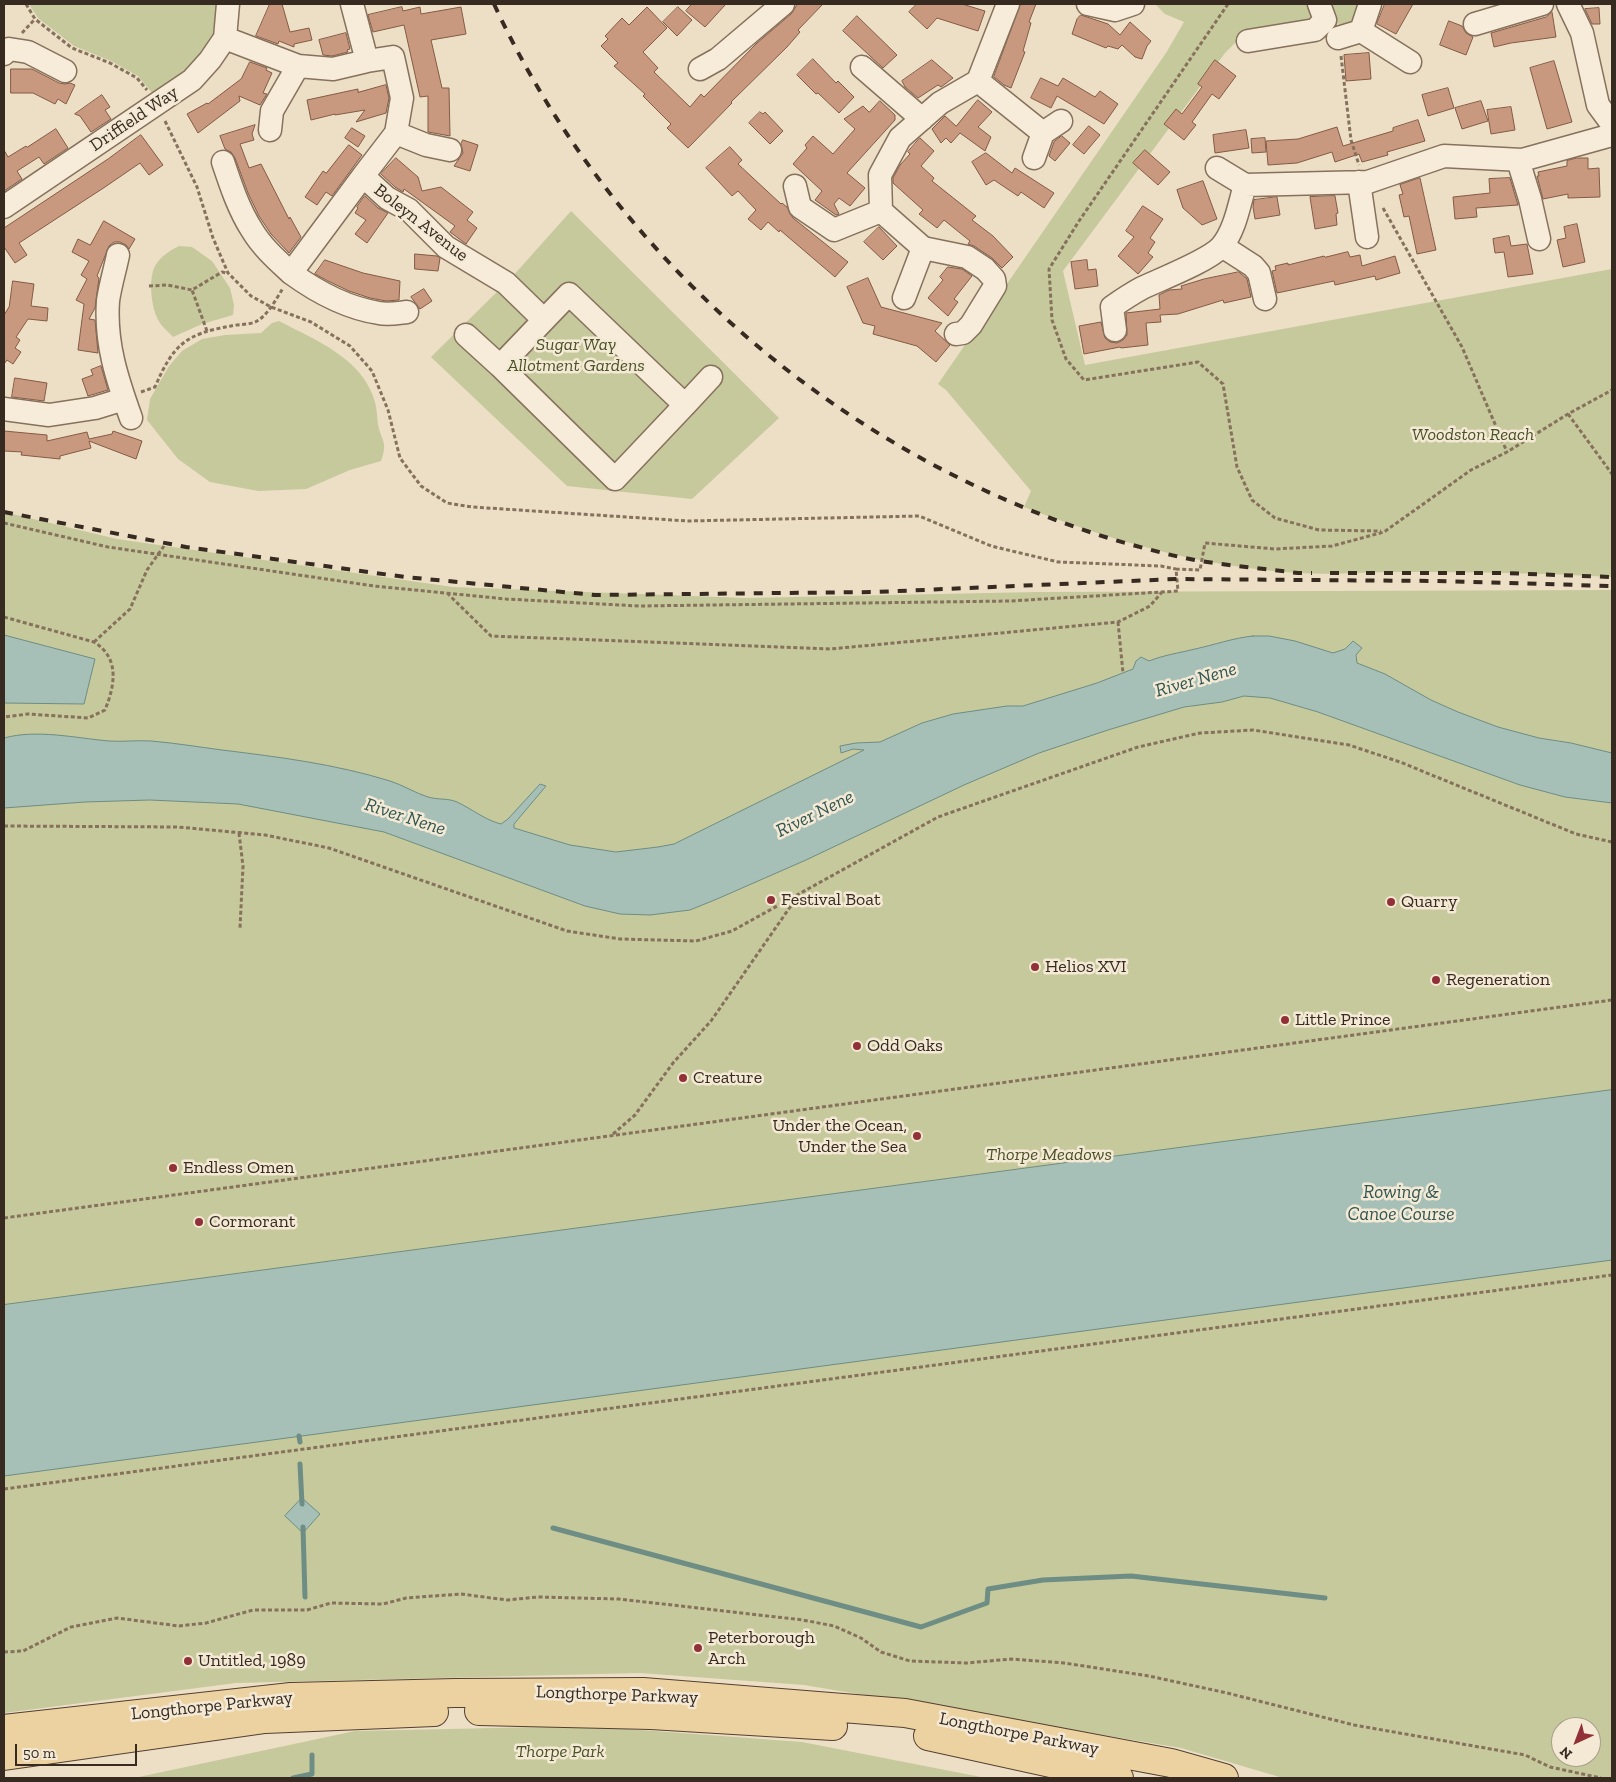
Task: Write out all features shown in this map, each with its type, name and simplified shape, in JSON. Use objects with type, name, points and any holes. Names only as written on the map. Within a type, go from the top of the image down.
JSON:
[{"type":"main road","name":"Longthorpe Parkway","points":[[4,1728],[292,1697],[455,1693],[643,1692],[905,1713],[1171,1763],[1224,1778]]},
{"type":"main road","name":"Longthorpe Parkway","points":[[4,1756],[265,1719],[475,1711],[651,1715],[904,1730],[1119,1778]]},
{"type":"street","name":"Driffield Way","points":[[4,207],[192,80],[210,60],[225,38],[228,4]]},
{"type":"street","points":[[352,4],[367,60]]},
{"type":"street","points":[[700,69],[718,59],[783,4]]},
{"type":"street","points":[[956,334],[963,333],[971,325],[995,286],[994,279],[985,269],[967,257],[923,248],[882,210],[880,175],[900,138],[940,104],[978,81],[1008,4]]},
{"type":"street","points":[[1088,4],[1115,10],[1133,4]]},
{"type":"street","points":[[1248,41],[1316,30],[1324,20],[1319,4]]},
{"type":"street","points":[[1361,31],[1370,4]]},
{"type":"street","points":[[1475,24],[1542,4]]},
{"type":"street","points":[[1568,4],[1582,32],[1598,104],[1612,124]]},
{"type":"street","points":[[1338,38],[1361,31],[1410,62]]},
{"type":"street","name":"Boleyn Avenue","points":[[225,38],[298,66],[332,69],[367,60],[393,57],[402,98],[396,133],[291,273]]},
{"type":"street","points":[[6,47],[28,52],[65,71]]},
{"type":"street","points":[[270,130],[272,111],[298,66]]},
{"type":"street","points":[[862,67],[922,119]]},
{"type":"street","points":[[978,81],[1052,127],[1034,158]]},
{"type":"street","points":[[396,133],[426,145],[450,150]]},
{"type":"street","points":[[1216,168],[1245,185],[1363,182],[1444,156],[1522,160],[1612,135]]},
{"type":"street","points":[[1518,160],[1530,199],[1539,239]]},
{"type":"street","points":[[223,162],[237,201],[252,231],[271,255],[291,273],[315,290],[350,305],[380,314],[407,312]]},
{"type":"street","name":"Boleyn Avenue","points":[[363,176],[387,198],[409,210],[446,247],[506,283],[544,320]]},
{"type":"street","points":[[1363,182],[1367,237]]},
{"type":"street","points":[[1115,330],[1112,307],[1140,289],[1192,264],[1222,246],[1232,228],[1245,185]]},
{"type":"street","points":[[795,186],[800,207],[834,230],[882,210]]},
{"type":"street","points":[[1222,246],[1253,266],[1259,273],[1264,299]]},
{"type":"street","points":[[904,298],[923,248]]},
{"type":"street","points":[[4,410],[49,415],[95,408],[128,408],[113,367],[108,333],[108,300],[118,255]]},
{"type":"street","points":[[500,366],[569,294],[685,405]]},
{"type":"street","points":[[466,335],[615,479],[711,378]]},
{"type":"path","points":[[1228,4],[1084,213],[1049,269],[1052,320],[1066,359],[1084,380],[1198,362],[1223,384],[1237,467],[1252,500],[1275,518],[1319,530],[1384,532]]},
{"type":"path","points":[[1338,38],[1350,140],[1363,182],[1462,347],[1507,452]]},
{"type":"path","points":[[150,286],[167,285],[192,290],[222,272],[228,273]]},
{"type":"path","points":[[192,290],[207,331]]},
{"type":"path","points":[[128,408],[155,387],[164,366],[175,350],[194,336],[207,331],[256,322],[270,307]]},
{"type":"path","points":[[4,523],[108,547],[374,586],[506,598],[639,606],[1010,601],[1178,591],[1176,569],[1200,570],[1205,543],[1275,549],[1332,546],[1384,532],[1472,470],[1507,452],[1568,414],[1612,390]]},
{"type":"path","points":[[1568,414],[1612,474]]},
{"type":"path","points":[[94,642],[130,609],[147,570],[164,546]]},
{"type":"path","points":[[446,593],[490,636],[830,648],[1118,622],[1150,606],[1162,592]]},
{"type":"path","points":[[4,617],[94,642],[103,648],[113,667],[113,690],[105,710],[88,718],[28,714],[4,717]]},
{"type":"path","points":[[1118,622],[1123,673]]},
{"type":"path","points":[[4,826],[178,827],[265,835],[329,848],[567,931],[620,939],[696,941],[732,931],[938,817],[1138,747],[1209,732],[1254,730],[1349,745],[1400,762],[1576,834],[1612,842]]},
{"type":"path","points":[[239,833],[243,866],[240,928]]},
{"type":"path","points":[[612,1134],[635,1115],[672,1063],[710,1021],[798,895]]},
{"type":"path","points":[[4,1218],[612,1134],[1612,1000]]},
{"type":"path","points":[[4,1489],[1612,1275]]},
{"type":"path","points":[[4,1652],[23,1651],[71,1627],[117,1618],[179,1626],[206,1623],[253,1610],[307,1610],[331,1602],[383,1604],[406,1598],[461,1594],[507,1600],[538,1597],[619,1599],[803,1620],[834,1626],[861,1638],[881,1652],[910,1661],[967,1662],[1011,1659],[1064,1663],[1149,1676],[1227,1693],[1354,1725],[1525,1755],[1550,1767],[1601,1778]]},
{"type":"green space","points":[[29,4],[218,4],[220,21],[211,47],[195,66],[153,94],[138,76],[111,61],[74,46],[38,18]]},
{"type":"green space","name":"Woodston Reach","points":[[1155,4],[1364,4],[1353,29],[1339,27],[1336,13],[1292,31],[1245,33],[1225,53],[1063,271],[1085,365],[1612,269],[1612,577],[1454,572],[1311,574],[1263,570],[1227,565],[1158,550],[1091,531],[1024,507],[1031,491],[946,390],[938,384],[1166,53],[1184,22],[1165,14]]},
{"type":"green space","name":"Sugar Way Allotment Gardens","points":[[571,211],[779,418],[692,499],[567,486],[431,357],[512,277]]},
{"type":"green space","points":[[179,246],[192,247],[212,261],[230,288],[234,305],[233,315],[202,324],[173,337],[161,325],[157,317],[154,310],[151,286],[155,266],[160,259]]},
{"type":"green space","points":[[279,321],[322,343],[349,362],[360,373],[369,387],[376,405],[378,425],[384,442],[381,461],[350,470],[306,489],[258,491],[210,482],[178,459],[147,420],[150,399],[169,366],[182,351],[202,339],[225,335],[261,333],[272,323]]},
{"type":"green space","name":"Thorpe Meadows","points":[[4,512],[117,539],[453,587],[745,598],[1037,592],[1612,590],[1612,1778],[1283,1778],[1181,1748],[804,1685],[640,1673],[236,1683],[4,1713]]},
{"type":"green space","name":"Thorpe Park","points":[[588,1726],[802,1742],[986,1778],[134,1778],[355,1731]]},
{"type":"water","points":[[4,635],[95,659],[84,704],[4,703]]},
{"type":"water","name":"River Nene","points":[[1253,636],[1269,636],[1295,641],[1333,653],[1345,649],[1353,641],[1362,648],[1356,655],[1357,663],[1385,674],[1431,700],[1458,712],[1498,727],[1539,738],[1571,743],[1612,753],[1612,803],[1565,797],[1520,785],[1318,712],[1270,698],[1244,696],[1222,702],[1184,707],[1039,753],[964,785],[806,860],[717,899],[690,910],[650,915],[620,914],[585,906],[384,832],[238,804],[150,800],[85,802],[4,808],[4,738],[17,735],[43,734],[109,741],[169,743],[286,758],[328,766],[390,781],[428,797],[454,801],[489,820],[501,824],[508,819],[540,784],[546,786],[514,824],[514,828],[570,845],[616,852],[658,847],[674,844],[864,750],[853,749],[841,753],[840,746],[880,742],[922,723],[953,714],[1007,706],[1023,706],[1097,683],[1133,669],[1136,661],[1141,657],[1149,661]]},
{"type":"water","name":"Rowing & Canoe Course","points":[[1612,1090],[1612,1260],[4,1476],[4,1305]]},
{"type":"water","points":[[302,1498],[320,1514],[303,1533],[285,1516]]},
{"type":"building","points":[[270,4],[282,4],[290,32],[309,28],[312,40],[294,44],[294,47],[279,41],[278,44],[256,36]]},
{"type":"building","points":[[692,4],[726,4],[705,27],[686,11]]},
{"type":"building","points":[[798,4],[823,4],[798,30],[800,32],[787,47],[688,148],[667,128],[671,124],[643,96],[645,94],[614,66],[618,63],[601,46],[608,39],[605,36],[622,18],[629,25],[647,7],[667,28],[643,52],[658,68],[654,72],[690,107],[701,94],[704,97],[757,43],[791,14]]},
{"type":"building","points":[[917,4],[962,4],[985,11],[978,31],[937,18],[927,29],[909,12]]},
{"type":"building","points":[[1021,4],[1036,4],[1029,22],[1031,23],[1023,51],[1025,52],[1011,88],[994,77]]},
{"type":"building","points":[[1385,4],[1413,4],[1396,34],[1377,24]]},
{"type":"building","points":[[402,7],[403,11],[420,7],[421,14],[461,7],[466,34],[431,40],[442,88],[449,88],[450,136],[428,132],[428,96],[420,97],[404,25],[373,32],[368,15]]},
{"type":"building","points":[[678,7],[692,20],[677,36],[663,22]]},
{"type":"building","points":[[1599,8],[1600,24],[1592,24],[1585,9]]},
{"type":"building","points":[[1552,12],[1556,37],[1494,47],[1491,33],[1546,17]]},
{"type":"building","points":[[1081,15],[1108,24],[1120,35],[1130,22],[1151,41],[1142,59],[1135,57],[1122,45],[1118,49],[1108,46],[1106,48],[1072,34],[1077,19]]},
{"type":"building","points":[[857,16],[897,55],[883,68],[843,31]]},
{"type":"building","points":[[1449,21],[1462,26],[1466,33],[1473,37],[1466,55],[1440,45]]},
{"type":"building","points":[[346,33],[350,49],[347,50],[348,52],[332,56],[323,55],[319,40]]},
{"type":"building","points":[[1369,53],[1371,79],[1346,81],[1344,55]]},
{"type":"building","points":[[813,59],[836,83],[838,81],[854,97],[839,113],[797,75]]},
{"type":"building","points":[[932,60],[953,78],[941,87],[938,85],[918,98],[905,87],[902,81]]},
{"type":"building","points":[[1215,60],[1236,76],[1219,99],[1212,94],[1192,122],[1196,125],[1184,140],[1164,124],[1176,109],[1182,114],[1202,87],[1198,84]]},
{"type":"building","points":[[1554,61],[1572,122],[1547,129],[1530,68]]},
{"type":"building","points":[[250,62],[267,68],[266,70],[272,73],[263,93],[267,94],[260,105],[239,96],[240,101],[198,133],[187,114],[208,104],[241,79]]},
{"type":"building","points":[[11,69],[32,69],[59,83],[75,85],[66,104],[58,99],[55,104],[33,93],[11,93]]},
{"type":"building","points":[[1041,78],[1058,86],[1063,78],[1095,97],[1100,91],[1118,104],[1104,124],[1057,96],[1051,108],[1031,98]]},
{"type":"building","points":[[386,85],[389,98],[386,113],[356,122],[365,110],[335,114],[311,120],[307,100],[358,89],[358,92]]},
{"type":"building","points":[[1448,88],[1454,108],[1428,116],[1422,95]]},
{"type":"building","points":[[102,95],[110,107],[105,110],[111,119],[91,132],[80,116],[75,114]]},
{"type":"building","points":[[978,100],[992,112],[978,127],[991,137],[985,151],[960,133],[951,143],[946,138],[941,143],[932,129],[945,116],[956,126]]},
{"type":"building","points":[[880,101],[895,115],[895,120],[847,173],[865,188],[850,206],[839,198],[834,204],[839,214],[836,215],[815,200],[822,191],[793,164],[807,148],[805,145],[813,136],[833,154],[855,129],[844,119],[863,106],[869,112]]},
{"type":"building","points":[[1481,101],[1488,121],[1462,129],[1455,108]]},
{"type":"building","points":[[1511,107],[1515,130],[1491,134],[1487,110]]},
{"type":"building","points":[[760,112],[763,114],[765,112],[783,131],[770,144],[749,123]]},
{"type":"building","points":[[1418,120],[1425,141],[1387,152],[1388,155],[1362,162],[1359,154],[1335,162],[1332,152],[1297,163],[1268,165],[1266,141],[1298,139],[1337,127],[1343,146],[1393,131],[1393,128]]},
{"type":"building","points":[[255,125],[252,134],[254,140],[240,144],[249,168],[261,164],[289,219],[290,217],[301,237],[289,253],[271,234],[259,216],[235,158],[231,152],[225,149],[220,136]]},
{"type":"building","points":[[1089,126],[1100,135],[1084,154],[1073,145]]},
{"type":"building","points":[[352,128],[365,136],[358,147],[345,138]]},
{"type":"building","points":[[56,129],[68,148],[44,164],[39,157],[17,171],[22,179],[4,191],[4,150],[8,157]]},
{"type":"building","points":[[1246,130],[1249,148],[1215,153],[1213,135]]},
{"type":"building","points":[[141,135],[163,165],[149,175],[140,163],[19,243],[27,255],[15,263],[4,247],[4,228]]},
{"type":"building","points":[[1062,136],[1070,143],[1055,161],[1049,156],[1054,142]]},
{"type":"building","points":[[920,138],[934,151],[921,166],[934,178],[932,181],[976,216],[972,220],[993,236],[1013,257],[1002,268],[992,258],[968,244],[970,241],[944,220],[937,228],[919,214],[923,210],[893,183],[893,178],[900,165]]},
{"type":"building","points":[[1265,138],[1266,152],[1252,153],[1251,139]]},
{"type":"building","points":[[463,140],[478,145],[470,171],[454,166],[463,153],[461,144]]},
{"type":"building","points":[[349,145],[362,155],[332,196],[326,192],[317,205],[305,197],[323,171],[326,173]]},
{"type":"building","points":[[730,147],[742,160],[738,164],[781,204],[787,207],[793,218],[848,262],[835,277],[768,222],[761,230],[748,219],[756,210],[738,191],[732,196],[706,168]]},
{"type":"building","points":[[1145,150],[1170,172],[1158,185],[1133,163]]},
{"type":"building","points":[[986,153],[1012,173],[1015,168],[1054,193],[1044,208],[1021,192],[1018,196],[994,180],[986,185],[972,162]]},
{"type":"building","points":[[396,158],[418,177],[422,191],[441,187],[473,212],[467,220],[477,228],[466,244],[450,232],[455,226],[404,189],[403,192],[395,187],[381,174]]},
{"type":"building","points":[[1577,158],[1588,158],[1588,169],[1599,168],[1600,197],[1568,198],[1568,194],[1543,199],[1537,176],[1539,176],[1538,172],[1567,166],[1567,161]]},
{"type":"building","points":[[1420,178],[1436,250],[1417,254],[1409,216],[1404,217],[1399,195],[1403,194],[1400,185]]},
{"type":"building","points":[[1510,178],[1518,205],[1476,208],[1477,217],[1455,219],[1453,197],[1490,193],[1489,179]]},
{"type":"building","points":[[1203,181],[1217,219],[1202,225],[1183,208],[1177,190]]},
{"type":"building","points":[[365,196],[378,208],[388,213],[367,243],[355,234],[366,220],[355,213]]},
{"type":"building","points":[[1335,196],[1338,213],[1336,214],[1337,225],[1315,229],[1310,197]]},
{"type":"building","points":[[1277,197],[1280,215],[1255,219],[1254,200]]},
{"type":"building","points":[[1143,206],[1163,219],[1150,238],[1155,242],[1148,253],[1153,257],[1138,274],[1118,256],[1134,237],[1126,231]]},
{"type":"building","points":[[104,221],[135,239],[129,249],[120,242],[114,242],[109,246],[97,276],[99,278],[95,308],[89,319],[95,320],[98,353],[78,350],[84,304],[76,300],[87,279],[81,275],[89,261],[72,252],[78,239],[90,245]]},
{"type":"building","points":[[1577,224],[1585,262],[1563,267],[1557,240],[1566,238],[1564,227]]},
{"type":"building","points":[[879,227],[897,246],[883,260],[864,242]]},
{"type":"building","points":[[1509,236],[1511,246],[1527,244],[1533,274],[1508,277],[1504,252],[1495,253],[1493,239]]},
{"type":"building","points":[[1348,252],[1350,257],[1360,255],[1362,266],[1395,256],[1400,273],[1376,280],[1375,276],[1335,285],[1334,281],[1277,293],[1272,271],[1276,270],[1275,266]]},
{"type":"building","points":[[415,254],[437,256],[440,258],[438,271],[415,269]]},
{"type":"building","points":[[325,260],[363,273],[400,281],[399,300],[386,301],[370,298],[349,291],[315,274]]},
{"type":"building","points":[[1087,260],[1088,270],[1096,269],[1098,286],[1075,289],[1071,262]]},
{"type":"building","points":[[948,267],[962,269],[972,276],[954,299],[958,302],[948,316],[928,298],[943,280],[940,277]]},
{"type":"building","points":[[1239,272],[1247,279],[1251,297],[1224,303],[1223,300],[1178,314],[1160,315],[1161,322],[1146,323],[1148,345],[1120,347],[1084,354],[1079,326],[1101,322],[1105,338],[1110,342],[1117,343],[1127,335],[1126,313],[1160,309],[1159,295],[1169,290],[1182,289],[1181,286],[1204,279]]},
{"type":"building","points":[[868,278],[881,307],[942,323],[935,331],[950,345],[936,362],[917,346],[873,334],[875,326],[863,323],[847,287]]},
{"type":"building","points":[[13,281],[34,284],[31,306],[48,308],[47,321],[28,319],[16,337],[20,340],[15,348],[21,352],[13,364],[7,360],[4,364],[4,315],[9,307]]},
{"type":"building","points":[[424,289],[432,301],[420,309],[411,297]]},
{"type":"building","points":[[101,366],[108,390],[88,396],[82,379],[93,375],[91,370]]},
{"type":"building","points":[[15,378],[47,383],[44,401],[12,397]]},
{"type":"building","points":[[4,431],[47,435],[47,441],[87,432],[89,439],[112,434],[113,431],[142,441],[136,459],[89,441],[91,448],[60,456],[60,459],[21,455],[22,452],[4,451]]},
{"type":"waterway","points":[[299,1436],[300,1442]]},
{"type":"waterway","points":[[300,1464],[302,1504]]},
{"type":"waterway","points":[[303,1527],[305,1597]]},
{"type":"waterway","points":[[553,1528],[921,1627],[987,1603],[988,1589],[1043,1580],[1131,1576],[1325,1598]]},
{"type":"waterway","points":[[293,1778],[312,1774],[312,1755]]},
{"type":"railway","points":[[494,4],[544,97],[603,185],[671,265],[748,338],[831,402],[920,458],[1015,504],[1115,540],[1200,561],[1312,573]]},
{"type":"railway","points":[[4,512],[186,547],[405,577],[595,595],[876,592],[1176,579],[1437,581],[1612,586]]},
{"type":"railway","points":[[1330,573],[1503,573],[1612,577]]},
{"type":"place","name":"Festival Boat","points":[[771,900]]},
{"type":"place","name":"Quarry","points":[[1391,902]]},
{"type":"place","name":"Helios XVI","points":[[1035,967]]},
{"type":"place","name":"Regeneration","points":[[1436,980]]},
{"type":"place","name":"Little Prince","points":[[1285,1020]]},
{"type":"place","name":"Odd Oaks","points":[[857,1046]]},
{"type":"place","name":"Creature","points":[[683,1078]]},
{"type":"place","name":"Under the Ocean, Under the Sea","points":[[917,1136]]},
{"type":"place","name":"Endless Omen","points":[[173,1168]]},
{"type":"place","name":"Cormorant","points":[[199,1222]]},
{"type":"place","name":"Peterborough Arch","points":[[698,1648]]},
{"type":"place","name":"Untitled, 1989","points":[[188,1661]]}]
